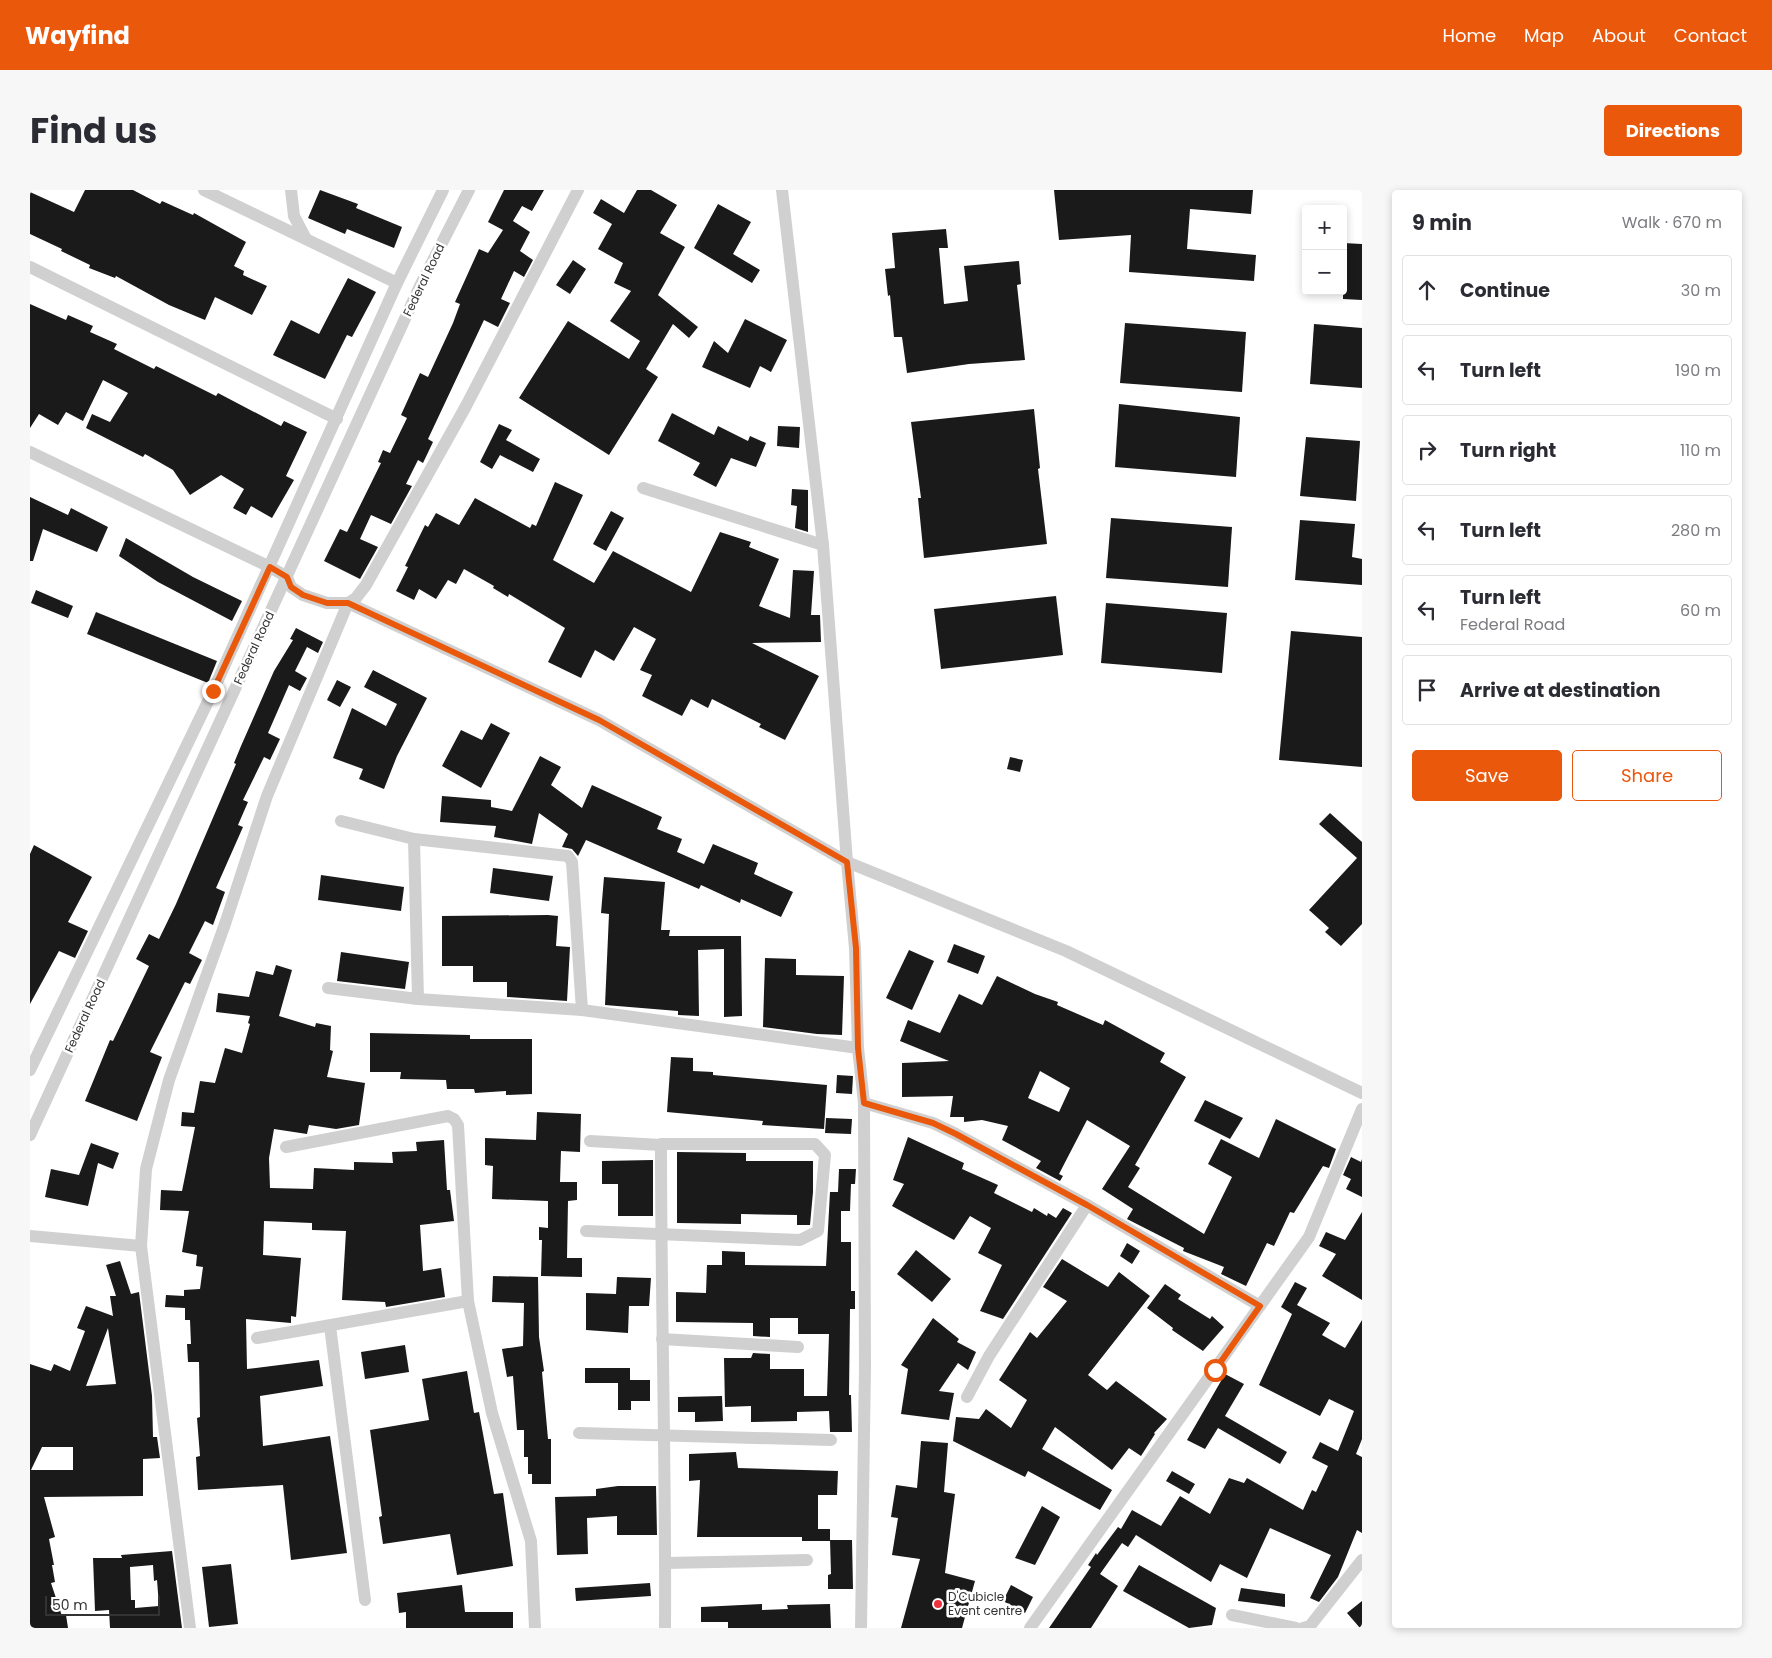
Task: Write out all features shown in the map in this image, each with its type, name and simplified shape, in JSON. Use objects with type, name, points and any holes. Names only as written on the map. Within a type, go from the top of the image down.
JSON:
[{"type":"street","points":[[204,190],[397,283]]},
{"type":"street","points":[[291,190],[294,216],[306,240]]},
{"type":"street","name":"Federal Road","points":[[30,1068],[170,782],[270,567],[307,480],[337,419],[397,283],[443,190]]},
{"type":"street","name":"Federal Road","points":[[30,1135],[416,296],[469,190]]},
{"type":"street","points":[[190,1628],[141,1246],[146,1169],[169,1080],[267,796],[348,603],[356,598],[366,585],[428,474],[550,248],[578,190]]},
{"type":"street","points":[[782,190],[823,545],[847,862],[856,948],[858,1048],[864,1103],[865,1367],[861,1628]]},
{"type":"street","points":[[30,267],[337,419]]},
{"type":"street","points":[[30,452],[270,567],[287,577],[291,587],[303,595],[327,603],[348,603],[599,720],[847,862],[1066,951],[1362,1093]]},
{"type":"street","points":[[643,488],[823,545]]},
{"type":"street","points":[[342,820],[414,839],[568,856],[572,862],[582,1010]]},
{"type":"street","points":[[414,839],[418,999]]},
{"type":"street","points":[[328,988],[418,999],[582,1010],[858,1048]]},
{"type":"street","points":[[864,1103],[933,1123],[956,1134],[1087,1205],[1260,1306]]},
{"type":"street","points":[[1030,1628],[1309,1237],[1362,1109]]},
{"type":"street","points":[[286,1147],[448,1116],[454,1119],[458,1125],[468,1300],[492,1413],[531,1541],[535,1628]]},
{"type":"street","points":[[586,1231],[800,1240],[808,1238],[818,1231],[825,1155],[815,1144],[661,1145],[590,1141]]},
{"type":"street","points":[[661,1145],[665,1628]]},
{"type":"street","points":[[968,1397],[989,1356],[1087,1205]]},
{"type":"street","points":[[30,1236],[141,1246]]},
{"type":"street","points":[[257,1338],[468,1300]]},
{"type":"street","points":[[330,1326],[365,1600]]},
{"type":"street","points":[[662,1339],[798,1347]]},
{"type":"street","points":[[579,1433],[831,1440]]},
{"type":"street","points":[[665,1563],[807,1560]]},
{"type":"street","points":[[1303,1628],[1310,1626],[1362,1560]]},
{"type":"street","points":[[1232,1615],[1296,1628]]},
{"type":"building","points":[[85,190],[133,190],[160,204],[162,201],[193,215],[194,213],[246,242],[234,266],[244,271],[243,275],[267,286],[252,315],[215,297],[205,320],[169,305],[116,276],[115,278],[89,268],[90,265],[30,234],[30,192],[74,212]]},
{"type":"building","points":[[320,190],[358,204],[356,208],[402,227],[394,248],[347,229],[345,234],[308,218]]},
{"type":"building","points":[[504,190],[544,190],[532,211],[522,206],[513,221],[530,232],[520,251],[533,260],[524,277],[514,271],[501,299],[510,303],[498,327],[484,320],[428,439],[433,442],[423,463],[418,460],[406,484],[412,486],[391,524],[371,515],[360,539],[378,547],[360,579],[324,561],[340,529],[347,532],[381,463],[378,462],[383,450],[390,453],[407,418],[401,415],[420,373],[428,377],[453,323],[460,304],[455,302],[479,249],[488,253],[503,230],[488,222]]},
{"type":"building","points":[[637,190],[651,190],[677,205],[660,233],[685,247],[658,295],[698,327],[689,338],[673,324],[646,369],[658,377],[609,455],[519,398],[568,321],[629,359],[640,341],[610,321],[631,291],[614,283],[623,263],[598,249],[612,224],[593,213],[601,199],[624,213]]},
{"type":"building","points":[[1054,190],[1253,190],[1251,214],[1190,209],[1187,249],[1256,255],[1254,281],[1129,272],[1131,235],[1059,240]]},
{"type":"building","points":[[718,204],[751,222],[733,254],[760,270],[752,283],[694,248]]},
{"type":"building","points":[[946,229],[948,248],[939,248],[944,304],[968,301],[964,266],[1019,261],[1021,284],[1017,285],[1025,360],[969,364],[907,373],[902,337],[894,337],[890,295],[888,296],[885,269],[895,268],[892,233]]},
{"type":"building","points":[[1347,243],[1362,244],[1362,300],[1343,299],[1343,295],[1347,295]]},
{"type":"building","points":[[573,260],[586,269],[570,294],[556,285]]},
{"type":"building","points":[[348,278],[376,292],[352,337],[347,335],[325,379],[273,355],[291,320],[319,334]]},
{"type":"building","points":[[30,304],[66,320],[68,315],[93,326],[90,332],[117,344],[114,349],[154,369],[156,366],[216,396],[218,393],[281,426],[284,421],[307,432],[286,476],[294,480],[272,518],[251,506],[246,515],[233,508],[244,489],[221,475],[190,495],[173,470],[145,454],[143,457],[86,428],[92,414],[110,422],[128,393],[103,380],[83,421],[66,412],[58,425],[39,414],[30,428]]},
{"type":"building","points":[[745,319],[787,340],[771,372],[760,366],[750,388],[702,367],[714,341],[728,353]]},
{"type":"building","points":[[1125,323],[1246,332],[1242,392],[1120,383]]},
{"type":"building","points":[[1314,324],[1362,328],[1362,388],[1310,384]]},
{"type":"building","points":[[1119,404],[1240,417],[1236,477],[1115,467]]},
{"type":"building","points":[[1034,409],[1040,468],[1038,469],[1047,544],[924,558],[918,498],[921,498],[911,422]]},
{"type":"building","points":[[672,413],[714,435],[718,426],[748,441],[750,436],[766,443],[756,467],[731,458],[716,487],[693,475],[700,463],[658,441]]},
{"type":"building","points":[[499,424],[512,430],[506,440],[540,459],[533,472],[500,455],[492,469],[480,462]]},
{"type":"building","points":[[778,426],[800,427],[799,448],[777,446]]},
{"type":"building","points":[[1306,437],[1360,441],[1356,501],[1300,496]]},
{"type":"building","points":[[555,482],[583,495],[553,560],[594,583],[613,551],[691,592],[720,532],[751,542],[749,547],[779,559],[759,606],[790,618],[793,570],[814,571],[811,615],[820,615],[821,642],[752,643],[819,676],[785,740],[759,727],[761,724],[712,699],[708,708],[691,699],[682,716],[642,696],[652,675],[640,670],[656,639],[634,627],[614,661],[595,650],[581,678],[548,662],[565,628],[509,594],[508,597],[493,588],[494,586],[464,569],[456,584],[448,580],[436,599],[419,589],[414,600],[396,591],[408,567],[405,566],[425,525],[428,527],[436,513],[459,525],[475,498],[530,528],[532,524],[536,526]]},
{"type":"building","points":[[792,489],[808,490],[808,532],[795,528],[797,506],[791,505]]},
{"type":"building","points":[[30,497],[68,515],[71,508],[108,527],[97,552],[43,529],[33,561],[30,561]]},
{"type":"building","points":[[611,511],[624,518],[606,551],[593,544]]},
{"type":"building","points":[[1111,518],[1232,527],[1228,587],[1106,578]]},
{"type":"building","points":[[1300,520],[1355,524],[1352,557],[1362,559],[1362,585],[1295,580]]},
{"type":"building","points":[[126,538],[193,577],[242,601],[232,621],[158,582],[119,556]]},
{"type":"building","points":[[36,590],[73,606],[68,618],[31,603]]},
{"type":"building","points":[[1056,596],[1063,655],[941,669],[934,609]]},
{"type":"building","points":[[1106,603],[1227,613],[1222,673],[1101,663]]},
{"type":"building","points":[[96,612],[217,661],[208,683],[87,634]]},
{"type":"building","points":[[296,628],[323,642],[318,653],[307,647],[295,671],[307,678],[300,691],[289,685],[268,733],[280,739],[270,760],[264,757],[243,800],[248,802],[238,825],[243,827],[216,888],[225,892],[213,925],[205,921],[189,953],[202,960],[190,984],[185,982],[150,1052],[162,1057],[137,1121],[85,1101],[110,1040],[113,1041],[149,966],[136,959],[149,934],[159,939],[176,904],[236,764],[234,763],[241,746],[274,671],[293,640],[290,639]]},
{"type":"building","points":[[1291,631],[1362,637],[1362,767],[1279,760]]},
{"type":"building","points":[[373,670],[427,698],[397,756],[384,789],[359,779],[363,769],[333,758],[352,708],[386,726],[397,704],[364,687]]},
{"type":"building","points":[[337,680],[351,687],[340,707],[327,700]]},
{"type":"building","points":[[491,723],[510,733],[481,788],[442,766],[461,730],[482,740]]},
{"type":"building","points":[[540,756],[561,767],[551,785],[582,808],[592,785],[662,817],[657,829],[682,839],[677,852],[704,864],[713,844],[758,863],[754,874],[793,892],[781,917],[741,899],[740,903],[701,885],[699,889],[586,840],[578,856],[572,849],[562,847],[568,834],[539,813],[532,844],[494,837],[496,826],[440,822],[442,796],[491,800],[491,807],[512,811]]},
{"type":"building","points":[[1010,757],[1023,760],[1020,772],[1007,769]]},
{"type":"building","points":[[1330,813],[1362,842],[1362,924],[1341,946],[1325,932],[1329,928],[1309,910],[1357,858],[1319,824]]},
{"type":"building","points":[[34,845],[92,877],[68,922],[88,931],[75,958],[59,951],[30,1004],[30,854]]},
{"type":"building","points":[[493,868],[553,876],[549,901],[490,893]]},
{"type":"building","points":[[321,875],[404,887],[401,911],[318,900]]},
{"type":"building","points":[[604,877],[665,882],[661,930],[670,930],[669,936],[741,936],[742,1016],[724,1017],[724,949],[698,950],[699,1016],[678,1015],[678,1011],[605,1005],[609,914],[601,913]]},
{"type":"building","points":[[442,916],[558,916],[556,946],[570,947],[567,1001],[507,997],[507,982],[473,982],[473,966],[442,966]]},
{"type":"building","points":[[954,944],[985,956],[978,974],[947,962]]},
{"type":"building","points":[[909,950],[934,961],[912,1010],[886,998]]},
{"type":"building","points":[[341,952],[409,962],[405,989],[337,981]]},
{"type":"building","points":[[765,958],[796,959],[796,975],[844,976],[842,1035],[817,1034],[763,1027]]},
{"type":"building","points":[[276,965],[292,970],[279,1016],[315,1027],[316,1023],[331,1026],[330,1050],[333,1051],[327,1077],[365,1083],[359,1125],[336,1129],[309,1125],[307,1134],[274,1129],[269,1158],[270,1188],[313,1189],[314,1168],[354,1170],[354,1162],[393,1163],[392,1152],[417,1151],[416,1142],[444,1140],[447,1190],[450,1190],[454,1221],[420,1225],[423,1271],[441,1268],[445,1297],[386,1307],[385,1302],[342,1300],[346,1231],[312,1230],[312,1223],[264,1221],[263,1255],[301,1258],[296,1317],[291,1316],[291,1323],[246,1319],[247,1369],[319,1360],[323,1386],[260,1396],[263,1446],[330,1436],[347,1553],[291,1560],[283,1485],[198,1490],[196,1457],[200,1456],[197,1418],[200,1417],[199,1362],[188,1362],[187,1344],[191,1344],[190,1320],[185,1320],[185,1308],[165,1307],[166,1295],[184,1296],[184,1290],[200,1289],[203,1267],[196,1266],[197,1255],[182,1252],[189,1211],[160,1210],[161,1190],[182,1191],[195,1127],[181,1126],[182,1112],[194,1113],[200,1081],[215,1083],[225,1048],[242,1053],[250,1024],[248,1023],[250,1016],[216,1012],[218,993],[249,997],[256,971],[273,975]]},
{"type":"building","points":[[997,976],[1035,994],[1058,1002],[1057,1005],[1103,1025],[1105,1020],[1165,1053],[1160,1062],[1186,1077],[1135,1165],[1140,1168],[1128,1187],[1204,1234],[1232,1177],[1208,1164],[1221,1139],[1259,1158],[1276,1119],[1336,1149],[1329,1168],[1323,1166],[1294,1213],[1290,1212],[1274,1246],[1267,1243],[1246,1286],[1221,1274],[1224,1267],[1183,1251],[1184,1248],[1127,1219],[1133,1209],[1102,1189],[1130,1146],[1087,1120],[1059,1174],[1063,1176],[1060,1181],[1036,1168],[1041,1161],[1002,1140],[1008,1126],[982,1120],[964,1122],[964,1117],[950,1117],[953,1096],[902,1097],[902,1063],[949,1061],[900,1041],[908,1020],[940,1033],[959,994],[982,1005]],"holes":[[[1040,1071],[1070,1088],[1059,1112],[1028,1098]]]},
{"type":"building","points":[[370,1033],[470,1035],[470,1039],[532,1039],[532,1094],[506,1095],[506,1091],[475,1093],[474,1089],[447,1089],[446,1080],[400,1079],[401,1072],[370,1072]]},
{"type":"building","points":[[671,1057],[693,1058],[693,1071],[713,1072],[713,1075],[827,1085],[824,1129],[762,1125],[763,1121],[667,1112]]},
{"type":"building","points":[[837,1075],[853,1076],[852,1094],[836,1093]]},
{"type":"building","points":[[1205,1100],[1243,1118],[1230,1139],[1194,1121]]},
{"type":"building","points":[[537,1112],[581,1114],[580,1152],[561,1151],[560,1182],[577,1182],[577,1200],[568,1201],[567,1258],[582,1258],[582,1277],[541,1276],[542,1240],[539,1240],[539,1227],[548,1228],[548,1201],[492,1199],[493,1166],[485,1165],[485,1138],[536,1140]]},
{"type":"building","points":[[826,1118],[852,1119],[851,1134],[825,1133]]},
{"type":"building","points":[[908,1137],[964,1163],[962,1169],[998,1185],[994,1193],[1032,1212],[1034,1208],[1047,1216],[1048,1213],[1056,1218],[1063,1208],[1072,1213],[1003,1319],[980,1311],[1002,1265],[978,1253],[991,1228],[970,1216],[954,1240],[892,1206],[904,1184],[893,1180]]},
{"type":"building","points":[[91,1143],[119,1153],[113,1169],[98,1163],[88,1206],[45,1197],[51,1169],[79,1175]]},
{"type":"building","points":[[677,1152],[746,1153],[746,1161],[813,1161],[810,1225],[797,1225],[797,1215],[741,1214],[741,1224],[677,1223]]},
{"type":"building","points":[[1351,1157],[1361,1162],[1362,1159],[1362,1197],[1346,1189],[1351,1179],[1343,1175]]},
{"type":"building","points":[[653,1160],[653,1216],[618,1216],[618,1184],[602,1184],[602,1161]]},
{"type":"building","points":[[839,1169],[856,1169],[855,1184],[851,1184],[850,1211],[841,1211],[841,1242],[851,1242],[851,1291],[855,1291],[855,1309],[850,1309],[849,1395],[851,1395],[852,1432],[830,1432],[829,1411],[797,1412],[797,1421],[751,1422],[751,1406],[725,1407],[724,1358],[751,1358],[753,1353],[770,1354],[770,1369],[804,1369],[804,1396],[827,1396],[829,1334],[798,1334],[798,1318],[770,1318],[770,1337],[753,1336],[753,1323],[676,1322],[676,1292],[706,1293],[707,1265],[722,1265],[722,1251],[745,1252],[745,1265],[826,1266],[830,1192],[838,1192]]},
{"type":"building","points":[[1362,1212],[1362,1300],[1322,1276],[1336,1254],[1319,1246],[1326,1232],[1345,1240]]},
{"type":"building","points":[[1127,1243],[1140,1251],[1132,1264],[1120,1256]]},
{"type":"building","points":[[916,1250],[951,1279],[932,1302],[897,1274]]},
{"type":"building","points":[[1062,1259],[1108,1287],[1119,1272],[1150,1296],[1088,1375],[1107,1390],[1116,1381],[1167,1419],[1154,1433],[1141,1456],[1129,1448],[1112,1470],[1055,1427],[1042,1449],[1112,1490],[1100,1510],[1028,1471],[1025,1477],[953,1441],[956,1417],[979,1419],[986,1409],[1011,1428],[1027,1400],[999,1380],[1030,1332],[1037,1338],[1067,1301],[1043,1287]]},
{"type":"building","points":[[120,1261],[131,1294],[139,1292],[152,1396],[153,1437],[157,1437],[160,1458],[143,1459],[143,1496],[44,1497],[55,1537],[49,1539],[55,1582],[51,1583],[62,1616],[66,1615],[68,1628],[30,1628],[30,1364],[51,1371],[54,1364],[70,1371],[85,1331],[77,1328],[86,1306],[113,1316],[110,1296],[116,1296],[106,1265]],"holes":[[[108,1328],[116,1384],[86,1386]],[[42,1447],[73,1447],[73,1470],[31,1470]]]},
{"type":"building","points":[[493,1276],[538,1277],[539,1337],[544,1371],[542,1372],[548,1439],[551,1439],[551,1484],[532,1484],[532,1474],[528,1474],[528,1457],[524,1457],[524,1430],[517,1430],[513,1376],[507,1377],[502,1349],[523,1346],[524,1303],[492,1302]]},
{"type":"building","points":[[617,1277],[651,1278],[649,1306],[629,1306],[628,1333],[586,1330],[586,1293],[616,1294]]},
{"type":"building","points":[[1295,1282],[1307,1288],[1297,1305],[1330,1323],[1322,1335],[1345,1348],[1362,1320],[1362,1439],[1356,1454],[1362,1457],[1362,1533],[1357,1530],[1338,1577],[1319,1602],[1310,1598],[1331,1555],[1270,1528],[1247,1578],[1220,1564],[1211,1582],[1136,1535],[1128,1547],[1122,1543],[1100,1574],[1118,1586],[1091,1628],[1049,1628],[1091,1567],[1088,1565],[1096,1553],[1097,1555],[1118,1527],[1121,1529],[1132,1510],[1161,1526],[1180,1496],[1210,1514],[1229,1478],[1244,1483],[1247,1478],[1303,1510],[1312,1490],[1316,1492],[1328,1466],[1312,1458],[1320,1442],[1338,1451],[1354,1411],[1329,1399],[1320,1416],[1259,1385],[1292,1314],[1281,1307]]},
{"type":"building","points":[[1165,1284],[1181,1295],[1178,1299],[1210,1319],[1212,1316],[1224,1327],[1203,1351],[1172,1330],[1173,1328],[1147,1308]]},
{"type":"building","points":[[933,1318],[959,1339],[957,1342],[976,1352],[968,1370],[958,1363],[939,1391],[954,1393],[949,1420],[901,1414],[908,1369],[901,1365]]},
{"type":"building","points":[[405,1345],[409,1372],[365,1379],[361,1352]]},
{"type":"building","points":[[585,1368],[630,1368],[630,1380],[650,1380],[650,1401],[631,1401],[631,1410],[618,1410],[618,1383],[585,1383]]},
{"type":"building","points":[[467,1371],[474,1413],[479,1412],[494,1494],[503,1493],[513,1566],[457,1575],[450,1534],[383,1544],[379,1517],[382,1516],[370,1430],[429,1420],[422,1379]]},
{"type":"building","points":[[1225,1374],[1244,1384],[1225,1416],[1287,1452],[1280,1464],[1218,1428],[1205,1449],[1187,1440]]},
{"type":"building","points":[[722,1396],[723,1421],[695,1422],[695,1412],[678,1412],[678,1397]]},
{"type":"building","points":[[921,1441],[948,1443],[944,1492],[955,1494],[945,1573],[975,1581],[962,1628],[901,1628],[920,1559],[892,1555],[898,1518],[891,1517],[896,1485],[917,1488]]},
{"type":"building","points":[[736,1452],[738,1468],[838,1471],[837,1495],[818,1495],[818,1529],[830,1529],[830,1541],[802,1541],[802,1537],[697,1537],[700,1480],[689,1481],[689,1454]]},
{"type":"building","points":[[1172,1471],[1195,1484],[1189,1494],[1166,1481]]},
{"type":"building","points":[[618,1486],[656,1486],[657,1535],[617,1535],[617,1516],[587,1518],[588,1554],[557,1555],[555,1497],[596,1496],[596,1489]]},
{"type":"building","points":[[1042,1506],[1060,1517],[1035,1565],[1015,1558]]},
{"type":"building","points":[[830,1540],[852,1540],[853,1589],[828,1589],[828,1575],[831,1574]]},
{"type":"building","points":[[172,1551],[182,1628],[110,1628],[109,1610],[95,1611],[93,1558],[122,1558],[121,1555]],"holes":[[[153,1565],[154,1581],[157,1580],[159,1606],[135,1608],[135,1600],[131,1600],[130,1567]]]},
{"type":"building","points":[[231,1564],[238,1624],[209,1627],[202,1567]]},
{"type":"building","points":[[1139,1565],[1216,1608],[1212,1625],[1189,1628],[1123,1591]]},
{"type":"building","points":[[650,1583],[651,1596],[576,1601],[575,1588]]},
{"type":"building","points":[[462,1585],[465,1612],[513,1612],[513,1628],[406,1628],[406,1612],[399,1613],[397,1593]]},
{"type":"building","points":[[1011,1585],[1033,1597],[1025,1613],[1003,1601]]},
{"type":"building","points":[[1241,1588],[1285,1594],[1285,1607],[1238,1601]]},
{"type":"building","points":[[1362,1601],[1362,1628],[1360,1628],[1347,1613]]},
{"type":"building","points":[[762,1604],[762,1610],[788,1609],[787,1605],[830,1604],[831,1628],[728,1628],[728,1622],[701,1622],[701,1607]]},
{"type":"place","name":"D'Cubicle Event centre","points":[[938,1604]]},
{"type":"route","points":[[213,691],[270,567],[287,577],[291,587],[303,595],[327,603],[348,603],[599,720],[847,862],[856,948],[858,1048],[864,1103],[933,1123],[956,1134],[1087,1205],[1260,1306],[1215,1370]]}]
